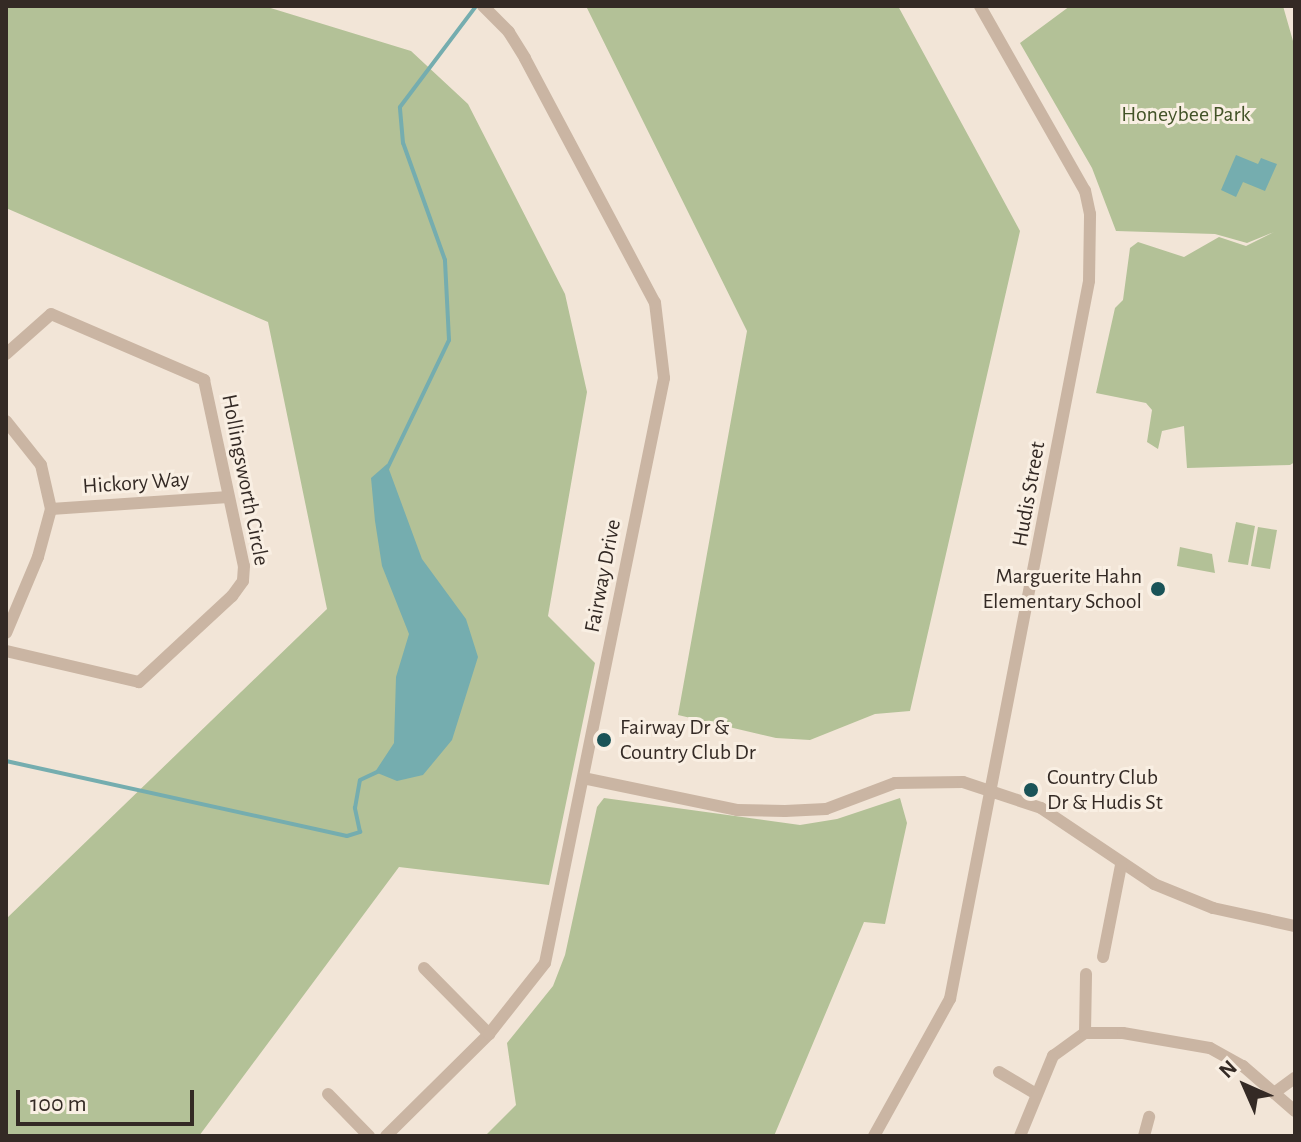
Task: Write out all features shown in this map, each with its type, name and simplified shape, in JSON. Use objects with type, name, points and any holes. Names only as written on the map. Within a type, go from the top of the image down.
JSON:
[{"type":"street","name":"Hudis Street","points":[[874,1136],[950,999],[993,790],[1091,248],[1090,214],[1076,171],[980,6]]},
{"type":"street","name":"Fairway Drive","points":[[386,1136],[489,1034],[545,963],[664,378],[664,346],[655,303],[525,58],[486,8]]},
{"type":"street","name":"Hollingsworth Circle","points":[[6,354],[51,314],[204,380],[243,581],[139,682],[6,651]]},
{"type":"street","points":[[6,421],[41,465],[51,509],[38,557],[6,633]]},
{"type":"street","name":"Hickory Way","points":[[51,509],[225,497]]},
{"type":"street","points":[[583,778],[737,810],[826,809],[907,782],[946,781],[993,790],[1041,808],[1121,865],[1213,908],[1295,926]]},
{"type":"street","points":[[1103,957],[1121,865]]},
{"type":"street","points":[[424,968],[489,1034]]},
{"type":"street","points":[[1085,1033],[1086,974]]},
{"type":"street","points":[[1020,1136],[1053,1056],[1085,1033],[1123,1033],[1210,1048],[1243,1066],[1295,1111]]},
{"type":"street","points":[[999,1072],[1036,1094]]},
{"type":"street","points":[[1274,1093],[1295,1078]]},
{"type":"street","points":[[328,1094],[369,1136]]},
{"type":"street","points":[[1144,1136],[1149,1117]]},
{"type":"green space","points":[[6,6],[264,6],[411,51],[468,104],[565,294],[587,392],[548,616],[595,663],[549,885],[399,867],[199,1136],[6,1136],[6,919],[327,609],[268,322],[6,208]]},
{"type":"green space","points":[[586,6],[898,6],[1020,231],[910,711],[875,714],[810,740],[776,738],[678,715],[747,331]]},
{"type":"green space","name":"Honeybee Park","points":[[1070,6],[1283,6],[1295,48],[1295,462],[1290,465],[1187,468],[1184,426],[1162,431],[1158,449],[1147,442],[1152,410],[1146,403],[1096,393],[1115,308],[1123,300],[1130,248],[1138,242],[1184,257],[1219,237],[1246,246],[1274,232],[1247,243],[1215,234],[1116,231],[1092,168],[1020,43]]},
{"type":"green space","points":[[1236,522],[1255,526],[1248,565],[1228,562]]},
{"type":"green space","points":[[1258,527],[1277,530],[1270,569],[1251,566]]},
{"type":"green space","points":[[1180,547],[1212,554],[1215,573],[1177,566]]},
{"type":"green space","points":[[604,798],[800,825],[837,819],[900,798],[907,823],[885,924],[864,922],[774,1136],[485,1136],[516,1105],[507,1043],[553,986],[565,955],[597,807]]},
{"type":"water","points":[[1236,155],[1258,164],[1261,158],[1277,164],[1265,191],[1243,182],[1236,197],[1221,190]]},
{"type":"water","points":[[387,464],[422,559],[466,619],[478,657],[452,740],[423,775],[397,781],[375,772],[394,743],[396,677],[409,634],[382,566],[375,521],[371,478]]},
{"type":"waterway","points":[[387,469],[449,340],[445,260],[403,143],[400,107],[476,6]]},
{"type":"waterway","points":[[6,761],[347,836],[360,832],[355,808],[360,780],[379,771]]},
{"type":"place","name":"Marguerite Hahn Elementary School","points":[[1158,589]]},
{"type":"place","name":"Fairway Dr & Country Club Dr","points":[[604,740]]},
{"type":"place","name":"Country Club Dr & Hudis St","points":[[1031,790]]}]
